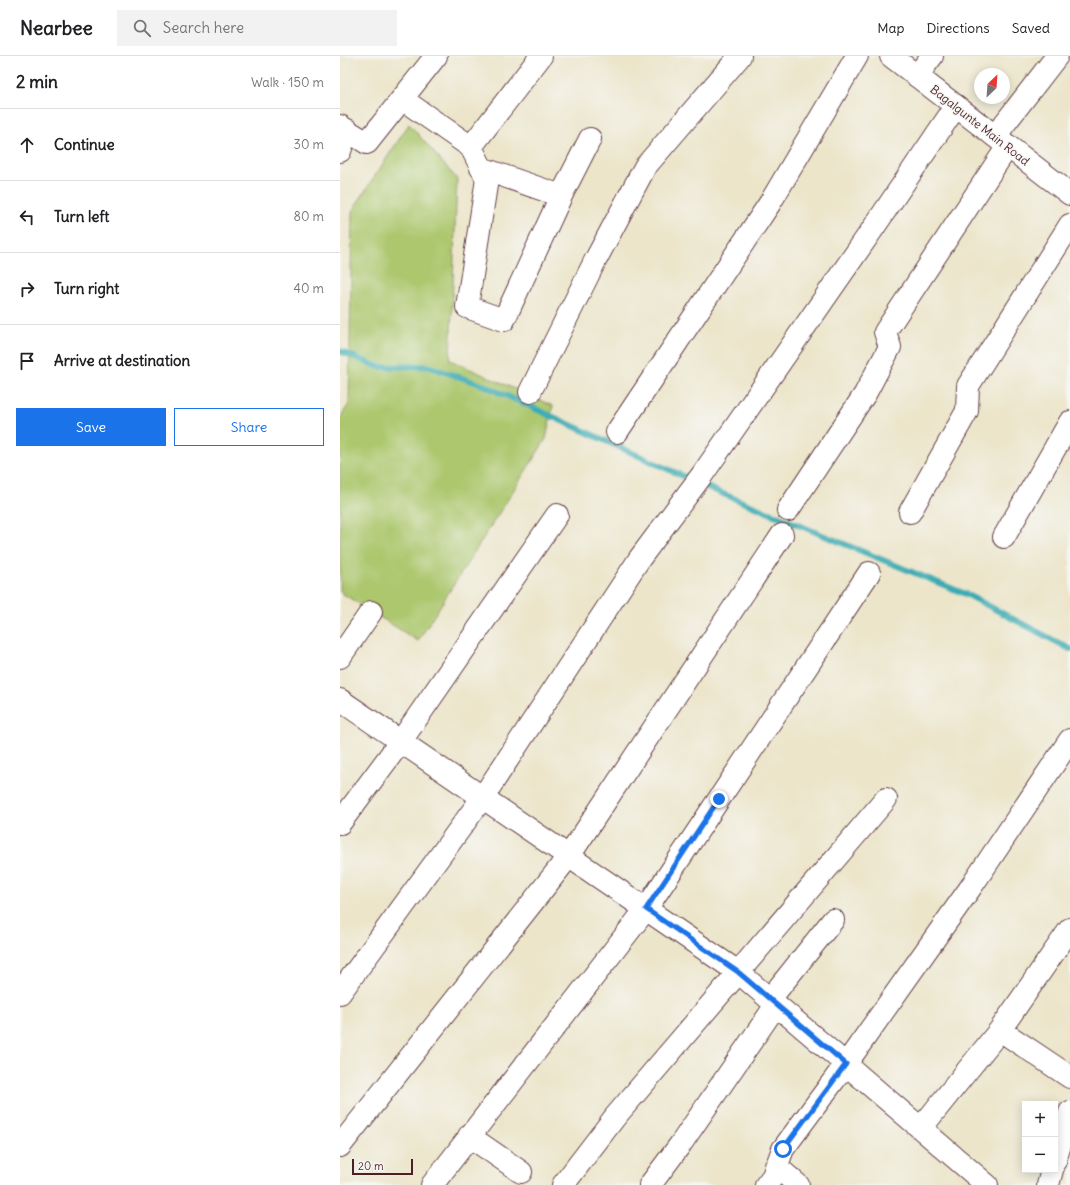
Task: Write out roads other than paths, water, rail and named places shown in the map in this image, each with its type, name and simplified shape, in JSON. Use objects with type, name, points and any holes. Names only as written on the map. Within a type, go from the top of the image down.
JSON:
[{"type":"street","points":[[340,151],[344,128],[367,143],[436,56]]},
{"type":"street","points":[[471,147],[541,56]]},
{"type":"street","points":[[530,392],[595,260],[645,167],[740,56]]},
{"type":"street","points":[[617,432],[770,203],[857,56]]},
{"type":"street","name":"Bagalgunte Main Road","points":[[891,56],[1002,141],[1068,189]]},
{"type":"street","points":[[917,76],[932,56]]},
{"type":"street","points":[[788,510],[865,394],[890,347],[885,332],[1002,141],[1057,56]]},
{"type":"street","points":[[402,99],[471,147],[487,179],[467,307],[504,320],[561,196],[590,139]]},
{"type":"street","points":[[340,993],[483,797],[640,558],[702,475],[956,106]]},
{"type":"street","points":[[481,168],[561,196]]},
{"type":"street","points":[[910,512],[967,411],[968,386],[1070,225]]},
{"type":"street","points":[[1004,536],[1070,422]]},
{"type":"street","points":[[340,823],[401,741],[557,515]]},
{"type":"street","points":[[340,1146],[569,856],[782,535]]},
{"type":"street","points":[[432,1185],[646,909],[869,573]]},
{"type":"street","points":[[340,657],[371,612]]},
{"type":"street","points":[[340,700],[738,972],[987,1185]]},
{"type":"street","points":[[766,1185],[773,1176],[783,1149],[846,1064],[971,887],[1070,740]]},
{"type":"street","points":[[563,1185],[615,1117],[886,799]]},
{"type":"street","points":[[650,1185],[680,1145],[773,1002],[833,920]]},
{"type":"street","points":[[921,1128],[1000,1030],[1068,937]]},
{"type":"street","points":[[1000,1030],[1070,1078]]},
{"type":"street","points":[[1058,1151],[1070,1112]]},
{"type":"street","points":[[469,1136],[521,1172]]},
{"type":"street","points":[[776,1166],[798,1185]]},
{"type":"street","points":[[1048,1185],[1051,1173]]},
{"type":"waterway","points":[[340,351],[379,367],[427,366],[483,385],[716,491],[968,595],[1070,649]]}]
